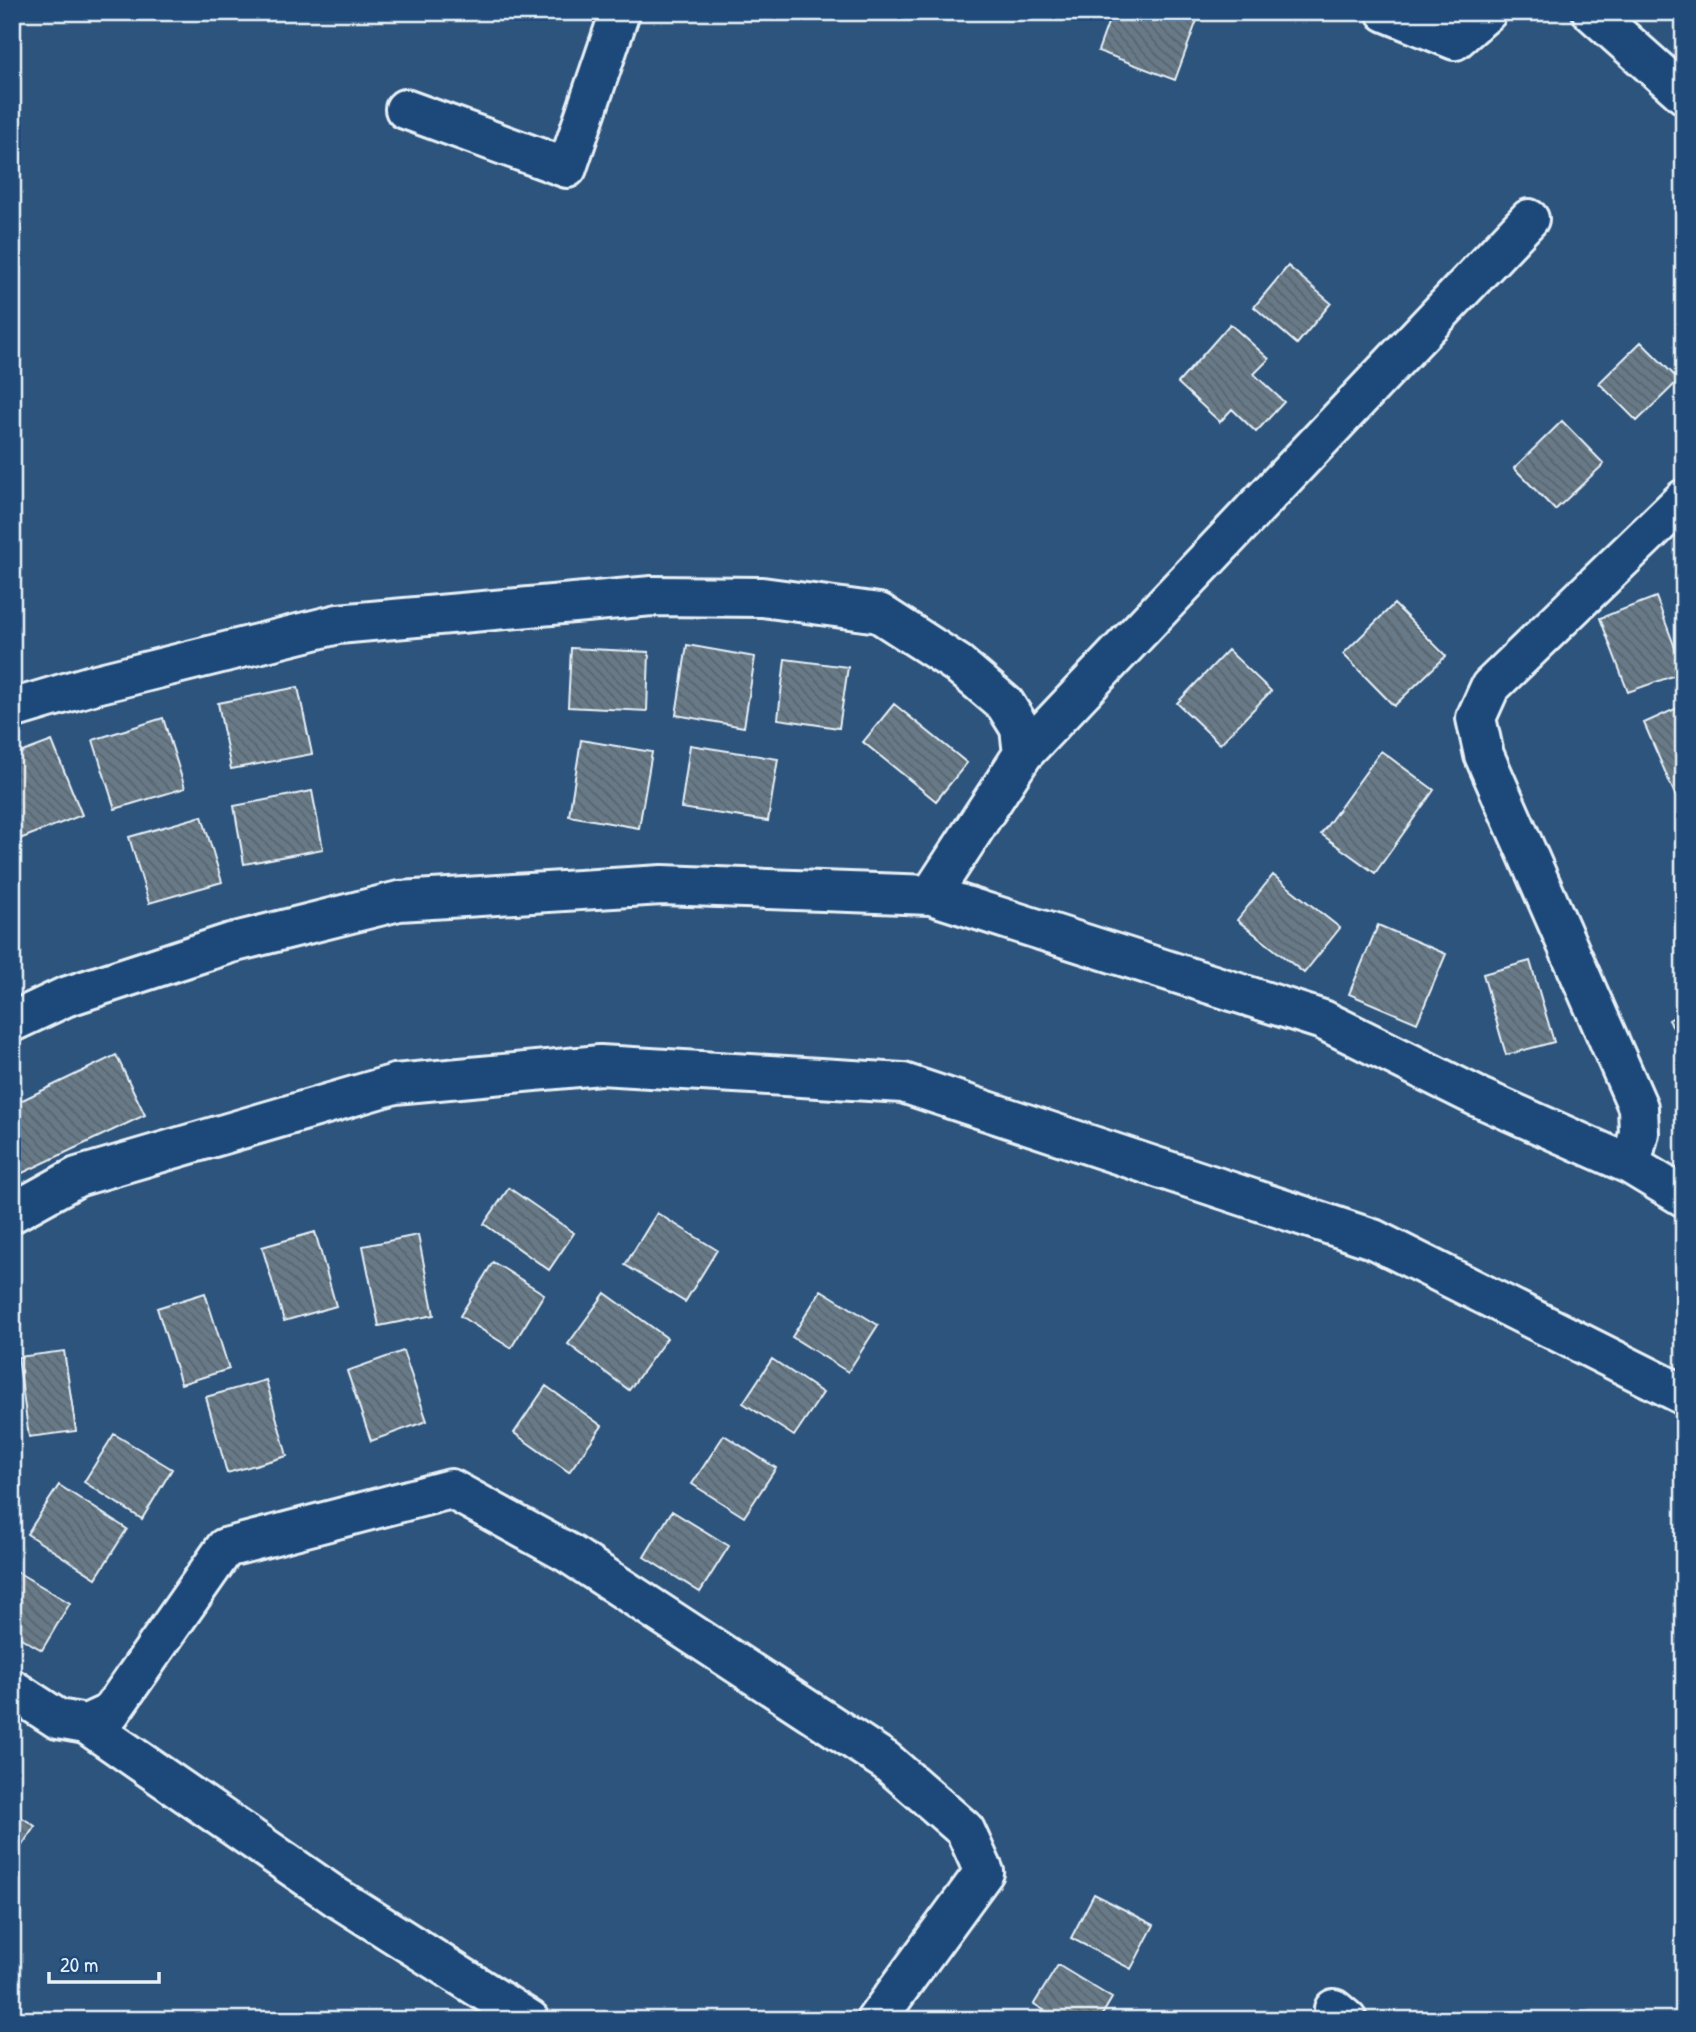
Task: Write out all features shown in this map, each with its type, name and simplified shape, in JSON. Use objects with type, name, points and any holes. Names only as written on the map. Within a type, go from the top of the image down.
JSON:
[{"type":"street","points":[[405,108],[566,168],[620,12]]},
{"type":"street","points":[[1386,12],[1455,40],[1487,12]]},
{"type":"street","points":[[1592,12],[1684,94]]},
{"type":"street","points":[[931,895],[1023,754],[1529,219]]},
{"type":"street","points":[[1631,1165],[1639,1132],[1638,1107],[1484,755],[1476,718],[1490,687],[1684,499]]},
{"type":"street","points":[[12,709],[92,685],[338,624],[652,596],[762,597],[879,613],[958,664],[1005,704],[1020,728],[1023,754]]},
{"type":"street","points":[[12,1022],[65,996],[231,943],[399,901],[662,885],[931,895],[1323,1020],[1478,1097],[1631,1165],[1684,1197]]},
{"type":"street","points":[[12,1213],[77,1177],[395,1084],[600,1065],[903,1083],[1373,1239],[1684,1395]]},
{"type":"street","points":[[86,1724],[110,1713],[225,1548],[451,1489],[568,1553],[886,1761],[965,1830],[984,1872],[876,2020]]},
{"type":"street","points":[[12,1689],[58,1719],[86,1724],[336,1897],[530,2020]]},
{"type":"building","points":[[1112,12],[1200,12],[1175,80],[1098,51]]},
{"type":"building","points":[[1288,266],[1331,303],[1297,344],[1254,307]]},
{"type":"building","points":[[1230,324],[1269,359],[1254,374],[1284,402],[1256,432],[1232,409],[1220,422],[1178,383]]},
{"type":"building","points":[[1641,342],[1679,380],[1637,421],[1599,383]]},
{"type":"building","points":[[1562,421],[1604,464],[1555,510],[1514,468]]},
{"type":"building","points":[[1656,597],[1684,672],[1628,692],[1600,618]]},
{"type":"building","points":[[1394,604],[1446,656],[1394,706],[1343,654]]},
{"type":"building","points":[[687,645],[755,657],[744,727],[676,715]]},
{"type":"building","points":[[571,648],[649,652],[647,711],[568,707]]},
{"type":"building","points":[[1228,650],[1271,691],[1220,744],[1177,703]]},
{"type":"building","points":[[785,659],[848,667],[839,728],[778,719]]},
{"type":"building","points":[[298,687],[312,754],[231,769],[218,703]]},
{"type":"building","points":[[894,704],[967,763],[936,801],[863,742]]},
{"type":"building","points":[[1684,705],[1684,793],[1676,797],[1644,723]]},
{"type":"building","points":[[163,718],[185,788],[115,809],[93,740]]},
{"type":"building","points":[[581,740],[652,752],[639,828],[569,816]]},
{"type":"building","points":[[52,741],[82,815],[12,842],[12,756]]},
{"type":"building","points":[[690,745],[778,759],[768,821],[681,808]]},
{"type":"building","points":[[1381,751],[1434,790],[1375,873],[1321,834]]},
{"type":"building","points":[[312,791],[323,849],[244,864],[234,806]]},
{"type":"building","points":[[202,816],[222,882],[149,903],[129,837]]},
{"type":"building","points":[[1273,875],[1340,928],[1304,973],[1237,920]]},
{"type":"building","points":[[1378,925],[1446,954],[1417,1023],[1349,994]]},
{"type":"building","points":[[1530,961],[1554,1042],[1506,1055],[1483,974]]},
{"type":"building","points":[[1684,1011],[1684,1045],[1669,1020]]},
{"type":"building","points":[[116,1055],[145,1115],[12,1178],[12,1105]]},
{"type":"building","points":[[509,1188],[574,1233],[549,1270],[484,1224]]},
{"type":"building","points":[[657,1213],[717,1250],[685,1302],[625,1265]]},
{"type":"building","points":[[315,1232],[336,1306],[284,1321],[262,1247]]},
{"type":"building","points":[[418,1235],[434,1315],[379,1326],[363,1246]]},
{"type":"building","points":[[493,1262],[544,1294],[511,1348],[460,1316]]},
{"type":"building","points":[[821,1290],[878,1325],[848,1372],[792,1337]]},
{"type":"building","points":[[205,1293],[229,1369],[181,1384],[157,1308]]},
{"type":"building","points":[[605,1293],[667,1338],[629,1390],[568,1344]]},
{"type":"building","points":[[64,1351],[76,1431],[29,1437],[18,1357]]},
{"type":"building","points":[[403,1351],[427,1421],[371,1441],[347,1371]]},
{"type":"building","points":[[772,1359],[823,1393],[794,1436],[743,1403]]},
{"type":"building","points":[[266,1380],[287,1456],[227,1473],[206,1397]]},
{"type":"building","points":[[546,1386],[602,1426],[569,1472],[514,1433]]},
{"type":"building","points":[[114,1434],[172,1469],[142,1519],[84,1482]]},
{"type":"building","points":[[724,1435],[776,1468],[744,1517],[692,1484]]},
{"type":"building","points":[[59,1485],[127,1529],[96,1578],[27,1534]]},
{"type":"building","points":[[672,1511],[729,1546],[700,1592],[644,1557]]},
{"type":"building","points":[[12,1569],[70,1603],[42,1650],[12,1633]]},
{"type":"building","points":[[12,1811],[35,1826],[12,1860]]},
{"type":"building","points":[[1094,1894],[1154,1925],[1131,1969],[1071,1938]]},
{"type":"building","points":[[1058,1965],[1112,1998],[1099,2020],[1060,2020],[1034,2004]]}]
